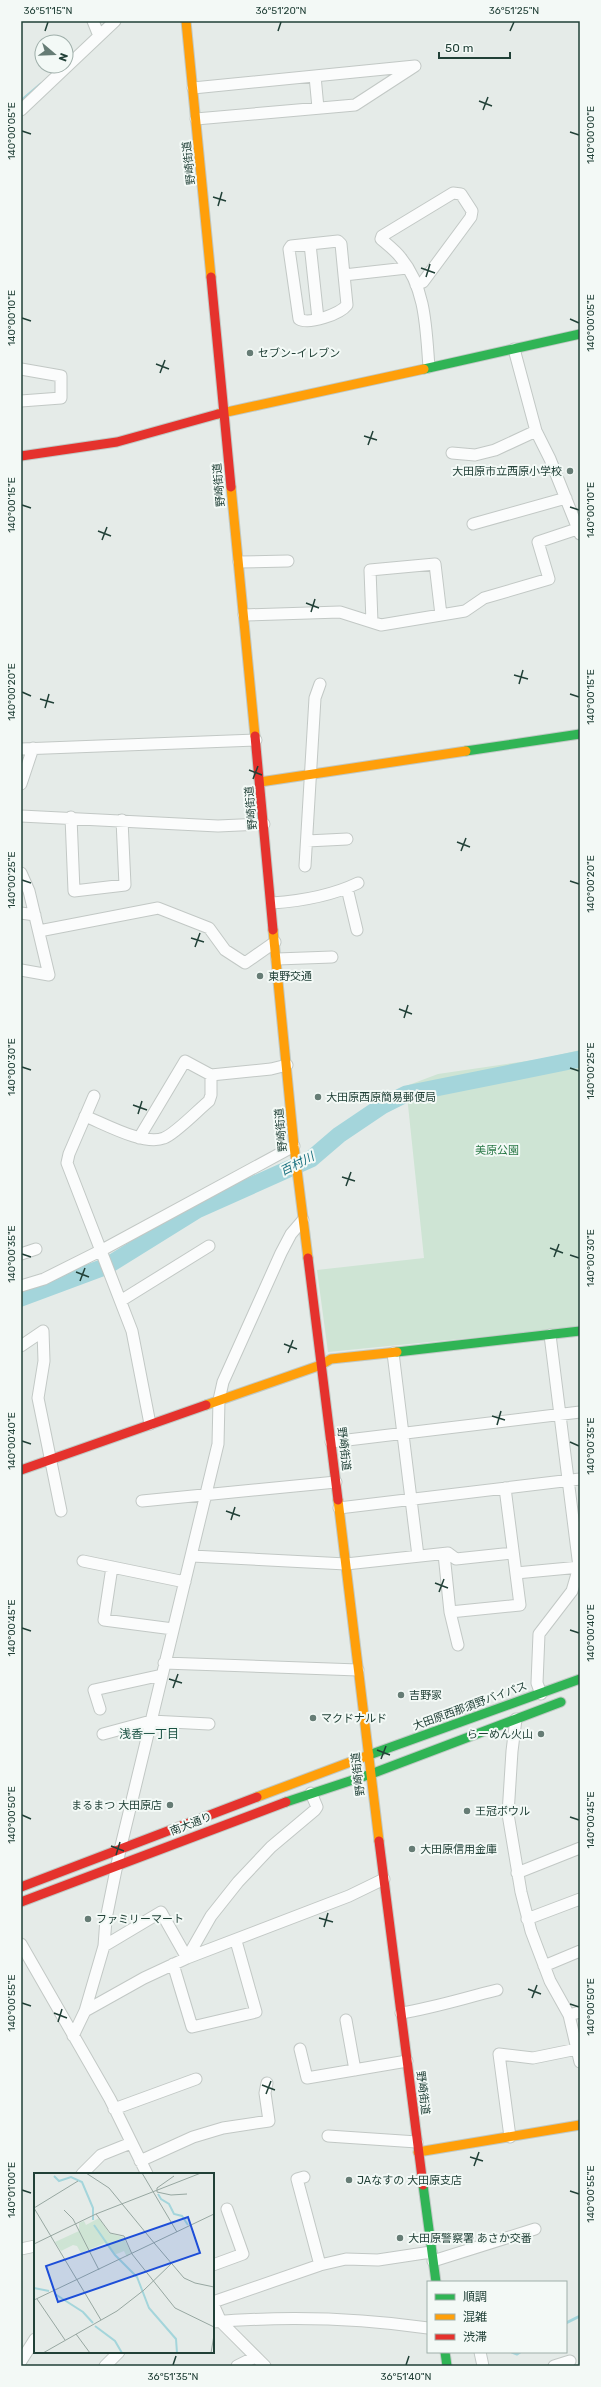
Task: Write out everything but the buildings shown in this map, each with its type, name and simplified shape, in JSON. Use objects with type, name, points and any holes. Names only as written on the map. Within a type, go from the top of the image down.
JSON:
[{"type":"main road","name":"野崎街道","points":[[186,21],[272,903],[294,1151],[336,1482],[369,1755],[370,1774],[417,2147],[436,2281]]},
{"type":"main road","points":[[21,456],[117,442],[224,413],[580,334]]},
{"type":"main road","points":[[260,782],[580,734]]},
{"type":"main road","points":[[21,1470],[321,1365],[331,1359],[580,1331]]},
{"type":"main road","name":"大田原西那須野バイパス","points":[[369,1755],[580,1679]]},
{"type":"main road","points":[[370,1774],[567,1700]]},
{"type":"main road","name":"南大通り","points":[[21,1887],[369,1755]]},
{"type":"main road","name":"南大通り","points":[[21,1902],[251,1814],[370,1774]]},
{"type":"main road","points":[[417,2147],[510,2137],[580,2125]]},
{"type":"main road","points":[[445,2353],[447,2366]]},
{"type":"street","points":[[94,21],[99,36]]},
{"type":"street","points":[[21,110],[115,21]]},
{"type":"street","points":[[193,88],[414,66],[355,105],[196,119]]},
{"type":"street","points":[[315,76],[318,108]]},
{"type":"street","points":[[416,286],[423,282],[471,217],[472,211],[461,194],[453,193],[382,236],[381,239],[402,258],[416,286],[424,311],[429,367]]},
{"type":"street","points":[[338,241],[341,244],[344,274],[347,305],[342,310],[318,319],[302,321],[299,319],[289,249],[291,246],[338,241]]},
{"type":"street","points":[[310,244],[318,319]]},
{"type":"street","points":[[344,274],[407,268]]},
{"type":"street","points":[[244,615],[340,612],[381,625],[465,611],[484,598],[549,579],[538,542],[579,532],[550,459],[536,431],[514,349]]},
{"type":"street","points":[[21,369],[61,376],[61,398],[21,401]]},
{"type":"street","points":[[452,453],[475,455],[495,450],[536,431]]},
{"type":"street","points":[[473,524],[566,498]]},
{"type":"street","points":[[238,562],[288,561]]},
{"type":"street","points":[[372,622],[370,570],[435,564],[441,615]]},
{"type":"street","points":[[305,866],[315,698],[320,684]]},
{"type":"street","points":[[21,749],[256,740]]},
{"type":"street","points":[[21,784],[33,748]]},
{"type":"street","points":[[21,816],[71,817],[218,826],[264,824]]},
{"type":"street","points":[[71,817],[74,890],[125,885],[122,820]]},
{"type":"street","points":[[307,841],[347,839]]},
{"type":"street","points":[[21,873],[35,915],[49,975],[21,970]]},
{"type":"street","points":[[272,903],[302,901],[347,888],[358,883]]},
{"type":"street","points":[[347,888],[357,930]]},
{"type":"street","points":[[39,931],[158,908],[209,928],[226,950],[245,963],[275,942]]},
{"type":"street","points":[[21,913],[35,915]]},
{"type":"street","points":[[277,959],[332,957]]},
{"type":"street","points":[[139,1138],[186,1061],[211,1075],[271,1069],[287,1065]]},
{"type":"street","points":[[85,1116],[139,1138],[151,1141],[164,1138],[209,1101],[211,1095],[211,1075]]},
{"type":"street","points":[[94,1096],[68,1154],[67,1163],[122,1300],[132,1331],[150,1424]]},
{"type":"street","points":[[21,1286],[44,1279],[102,1251],[294,1151]]},
{"type":"street","points":[[73,2036],[85,2012],[104,1946],[106,1919],[120,1850],[164,1663],[186,1582],[218,1444],[219,1400],[228,1367],[291,1234],[303,1220]]},
{"type":"street","points":[[122,1300],[209,1246]]},
{"type":"street","points":[[21,1254],[36,1250]]},
{"type":"street","points":[[21,1346],[42,1331],[44,1361],[38,1398],[61,1511]]},
{"type":"street","points":[[541,1694],[538,1683],[540,1634],[572,1591],[580,1567],[550,1335]]},
{"type":"street","points":[[393,1353],[418,1556]]},
{"type":"street","points":[[331,1442],[403,1432],[580,1412]]},
{"type":"street","points":[[339,1508],[580,1479]]},
{"type":"street","points":[[142,1501],[336,1482]]},
{"type":"street","points":[[450,1612],[520,1605],[505,1488]]},
{"type":"street","points":[[192,1556],[346,1564],[448,1553],[456,1559],[513,1553]]},
{"type":"street","points":[[444,1554],[450,1612],[458,1645]]},
{"type":"street","points":[[83,1561],[186,1582]]},
{"type":"street","points":[[112,1566],[104,1620],[173,1629]]},
{"type":"street","points":[[516,1573],[580,1567]]},
{"type":"street","points":[[164,1663],[358,1670]]},
{"type":"street","points":[[100,1709],[94,1690],[162,1675]]},
{"type":"street","points":[[516,1719],[512,1750],[508,1814],[517,1873],[527,1918],[544,1966],[575,2013],[577,2049],[580,2062]]},
{"type":"street","points":[[103,1734],[150,1722],[209,1724]]},
{"type":"street","points":[[187,1958],[211,1916],[238,1882],[271,1848],[315,1810],[317,1807],[311,1793]]},
{"type":"street","points":[[517,1873],[580,1848]]},
{"type":"street","points":[[85,2012],[173,1964],[236,1941],[349,1896],[384,1879]]},
{"type":"street","points":[[527,1918],[580,1899]]},
{"type":"street","points":[[104,1946],[161,1912],[187,1958]]},
{"type":"street","points":[[173,1964],[192,2027],[256,2012],[236,1941]]},
{"type":"street","points":[[21,1944],[114,2109],[146,2173]]},
{"type":"street","points":[[544,1966],[580,1951]]},
{"type":"street","points":[[401,2013],[433,2008],[443,2003],[497,1990]]},
{"type":"street","points":[[346,2020],[355,2070]]},
{"type":"street","points":[[300,2048],[307,2078],[407,2061]]},
{"type":"street","points":[[510,2137],[499,2054],[533,2058],[577,2049]]},
{"type":"street","points":[[114,2109],[196,2079]]},
{"type":"street","points":[[140,2161],[193,2137],[223,2128],[269,2121],[265,2093],[267,2083]]},
{"type":"street","points":[[328,2136],[417,2147]]},
{"type":"street","points":[[83,2173],[101,2155],[131,2143]]},
{"type":"street","points":[[304,2177],[297,2179],[320,2265]]},
{"type":"street","points":[[214,2264],[243,2254],[227,2209]]},
{"type":"street","points":[[214,2303],[320,2265],[346,2259],[378,2260],[432,2256],[535,2229]]},
{"type":"street","points":[[21,2249],[34,2246]]},
{"type":"street","points":[[214,2308],[217,2322],[265,2366]]},
{"type":"street","points":[[217,2322],[284,2320],[380,2321],[427,2328]]},
{"type":"street","points":[[21,2361],[34,2341]]},
{"type":"street","points":[[105,2366],[118,2353]]},
{"type":"street","points":[[480,2353],[483,2366]]},
{"type":"street","points":[[237,2366],[255,2357]]},
{"type":"street","points":[[554,2366],[570,2360]]},
{"type":"green space","name":"美原公園","points":[[580,1050],[580,1327],[328,1352],[317,1270],[424,1258],[406,1086],[438,1074],[541,1059]]},
{"type":"waterway","points":[[21,101],[41,84]]},
{"type":"waterway","name":"百村川","points":[[21,1298],[107,1266],[197,1210],[311,1159],[339,1135],[382,1106],[406,1094],[580,1059]]},
{"type":"waterway","points":[[567,2322],[580,2316]]},
{"type":"waterway","points":[[514,2353],[518,2353]]},
{"type":"traffic: fast","points":[[424,369],[580,334]]},
{"type":"traffic: fast","points":[[466,751],[580,734]]},
{"type":"traffic: fast","points":[[397,1352],[580,1331]]},
{"type":"traffic: fast","points":[[369,1755],[580,1679]]},
{"type":"traffic: fast","points":[[371,1774],[561,1702]]},
{"type":"traffic: fast","points":[[286,1802],[371,1774]]},
{"type":"traffic: fast","points":[[423,2185],[436,2281]]},
{"type":"traffic: fast","points":[[445,2353],[447,2366]]},
{"type":"traffic: slow","points":[[186,21],[211,277]]},
{"type":"traffic: slow","points":[[218,414],[424,369]]},
{"type":"traffic: slow","points":[[231,487],[255,736]]},
{"type":"traffic: slow","points":[[260,782],[466,751]]},
{"type":"traffic: slow","points":[[273,930],[294,1146],[308,1258]]},
{"type":"traffic: slow","points":[[206,1405],[321,1365],[331,1359],[397,1352]]},
{"type":"traffic: slow","points":[[338,1500],[379,1841]]},
{"type":"traffic: slow","points":[[257,1797],[369,1755]]},
{"type":"traffic: slow","points":[[418,2152],[580,2125]]},
{"type":"traffic: jam","points":[[211,277],[231,487]]},
{"type":"traffic: jam","points":[[21,456],[117,442],[218,414]]},
{"type":"traffic: jam","points":[[255,736],[273,930]]},
{"type":"traffic: jam","points":[[308,1258],[338,1500]]},
{"type":"traffic: jam","points":[[21,1470],[206,1405]]},
{"type":"traffic: jam","points":[[21,1887],[257,1797]]},
{"type":"traffic: jam","points":[[21,1902],[286,1802]]},
{"type":"traffic: jam","points":[[379,1841],[423,2185]]},
{"type":"place","name":"セブン-イレブン","points":[[250,353]]},
{"type":"place","name":"大田原市立西原小学校","points":[[570,471]]},
{"type":"place","name":"東野交通","points":[[260,976]]},
{"type":"place","name":"大田原西原簡易郵便局","points":[[318,1097]]},
{"type":"place","name":"吉野家","points":[[401,1695]]},
{"type":"place","name":"マクドナルド","points":[[313,1718]]},
{"type":"place","name":"らーめん火山","points":[[541,1734]]},
{"type":"place","name":"まるまつ 大田原店","points":[[170,1805]]},
{"type":"place","name":"王冠ボウル","points":[[467,1811]]},
{"type":"place","name":"大田原信用金庫","points":[[412,1849]]},
{"type":"place","name":"ファミリーマート","points":[[88,1919]]},
{"type":"place","name":"JAなすの 大田原支店","points":[[349,2180]]},
{"type":"place","name":"大田原警察署 あさか交番","points":[[400,2238]]},
{"type":"district","name":"浅香一丁目","points":[[149,1734]]}]
